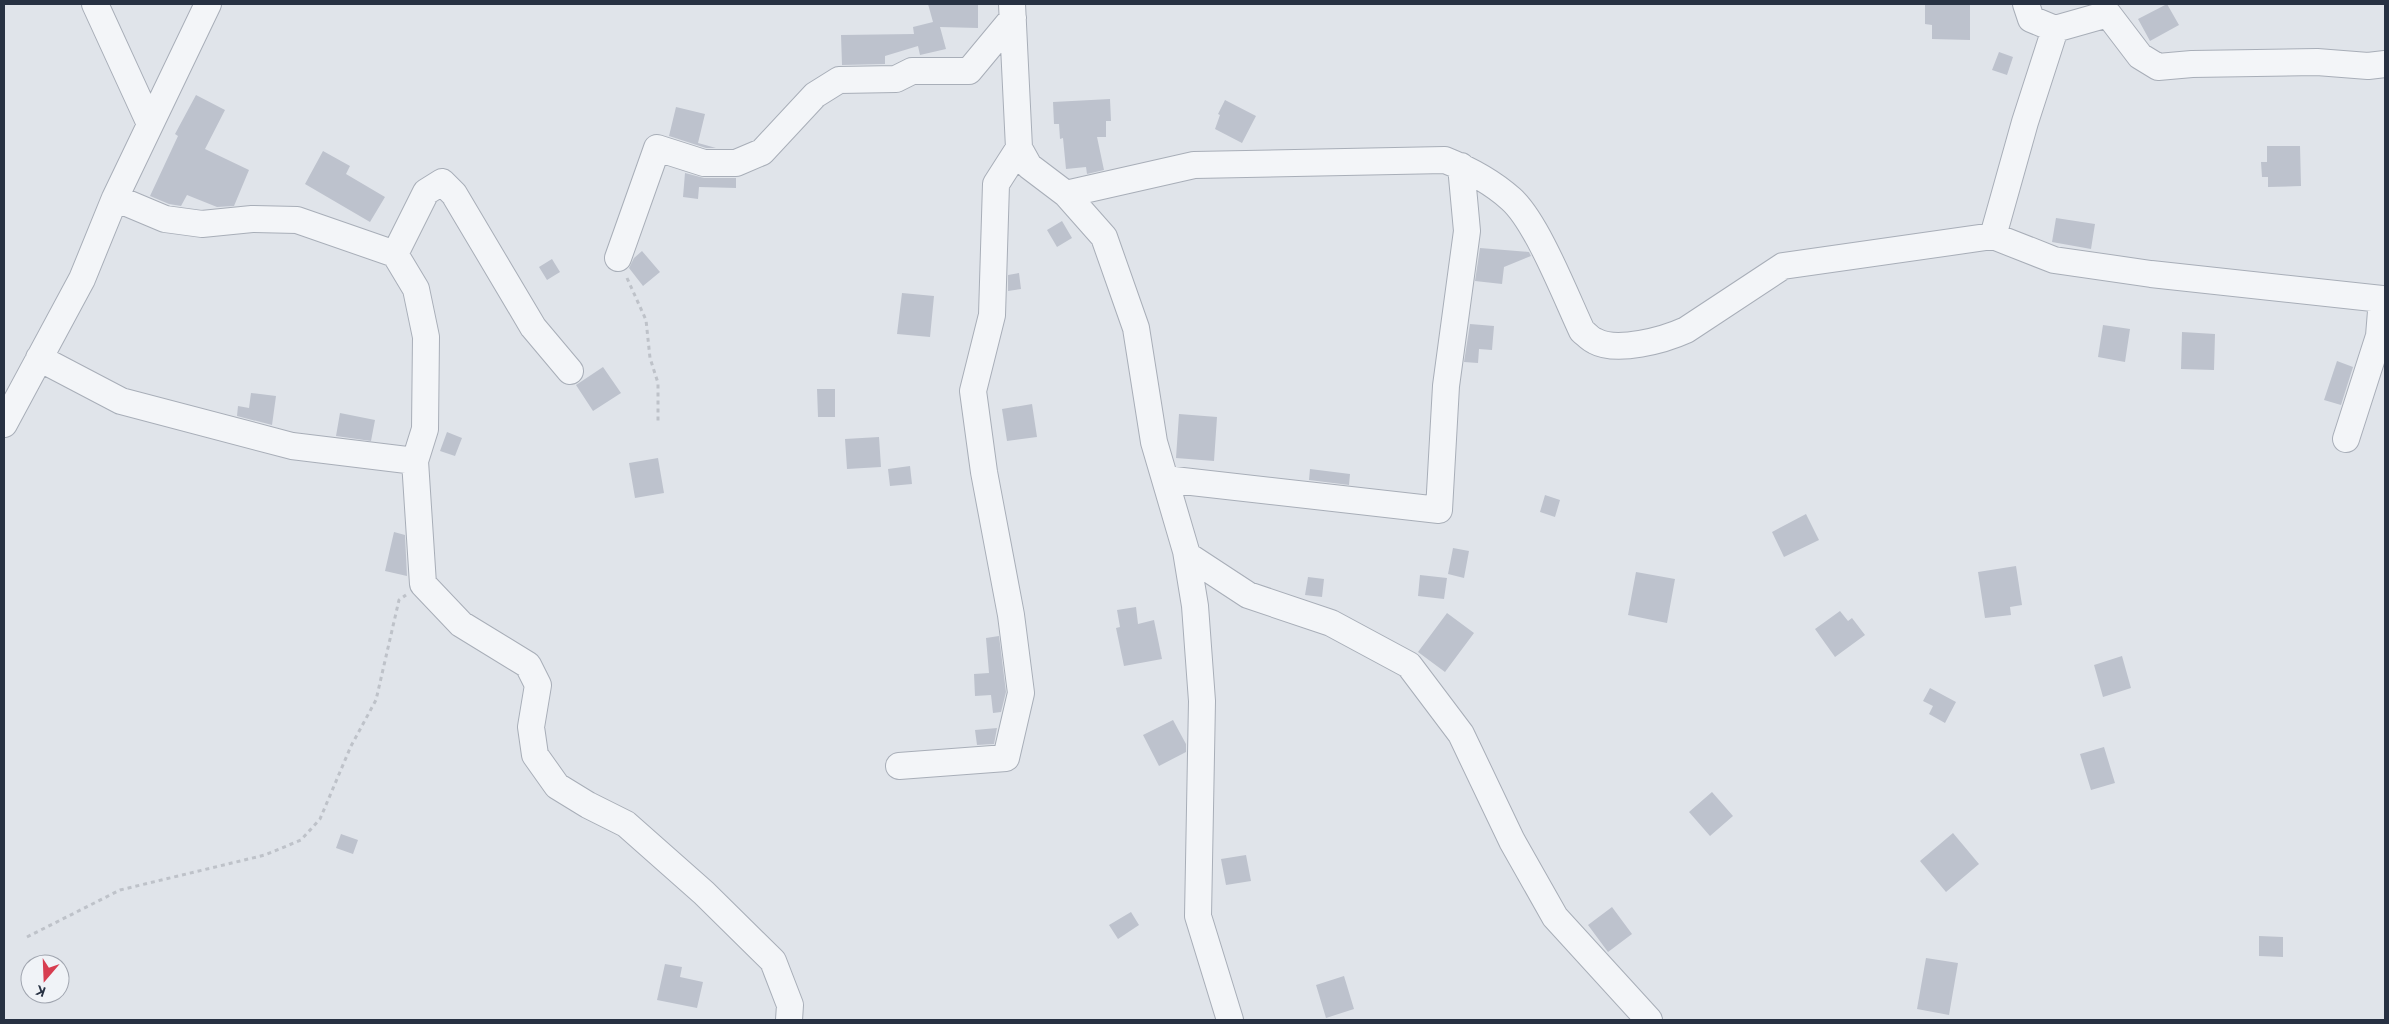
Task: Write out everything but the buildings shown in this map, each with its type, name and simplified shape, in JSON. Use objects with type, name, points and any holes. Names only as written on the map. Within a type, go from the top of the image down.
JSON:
[{"type":"street","points":[[95,4],[150,124]]},
{"type":"street","points":[[4,424],[82,279],[115,198],[208,4]]},
{"type":"street","points":[[2026,4],[2031,19],[2054,29],[2108,14],[2140,56],[2158,67],[2192,64],[2317,62],[2368,66],[2385,64]]},
{"type":"street","points":[[1012,11],[1019,148],[1029,166],[1066,194],[1104,237],[1136,328],[1154,442],[1187,555],[1195,606],[1202,701],[1198,916],[1230,1020]]},
{"type":"street","points":[[618,258],[657,148],[704,163],[736,163],[762,152],[815,95],[839,80],[896,79],[912,71],[969,71],[1012,11]]},
{"type":"street","points":[[1993,236],[2025,122],[2054,29]]},
{"type":"street","points":[[899,766],[1006,758],[1021,693],[1011,615],[984,472],[973,391],[992,315],[996,184],[1019,148]]},
{"type":"street","points":[[1066,194],[1194,165],[1445,160],[1476,172],[1512,200],[1532,225],[1582,331],[1595,341],[1618,346],[1670,338],[1783,266],[1993,236],[2054,260],[2151,274],[2382,299],[2379,336],[2346,438]]},
{"type":"street","points":[[1165,479],[1439,510],[1446,386],[1467,232],[1460,166]]},
{"type":"street","points":[[395,254],[426,192],[442,182],[454,194],[533,327],[570,371]]},
{"type":"street","points":[[115,198],[165,219],[202,224],[252,219],[296,220],[395,254],[416,289],[426,337],[425,430],[415,461],[423,584],[461,624],[528,665],[538,685],[531,727],[535,754],[557,786],[588,805],[626,824],[704,893],[773,961],[790,1005],[789,1020]]},
{"type":"street","points":[[39,358],[121,400],[131,403],[292,446],[415,461]]},
{"type":"street","points":[[1187,555],[1248,596],[1331,624],[1409,665],[1462,734],[1512,841],[1555,917],[1649,1020]]},
{"type":"path","points":[[618,258],[646,320],[650,358],[658,383],[658,424]]},
{"type":"path","points":[[27,937],[120,890],[265,854],[301,840],[320,819],[351,746],[376,700],[399,600],[423,584]]}]
